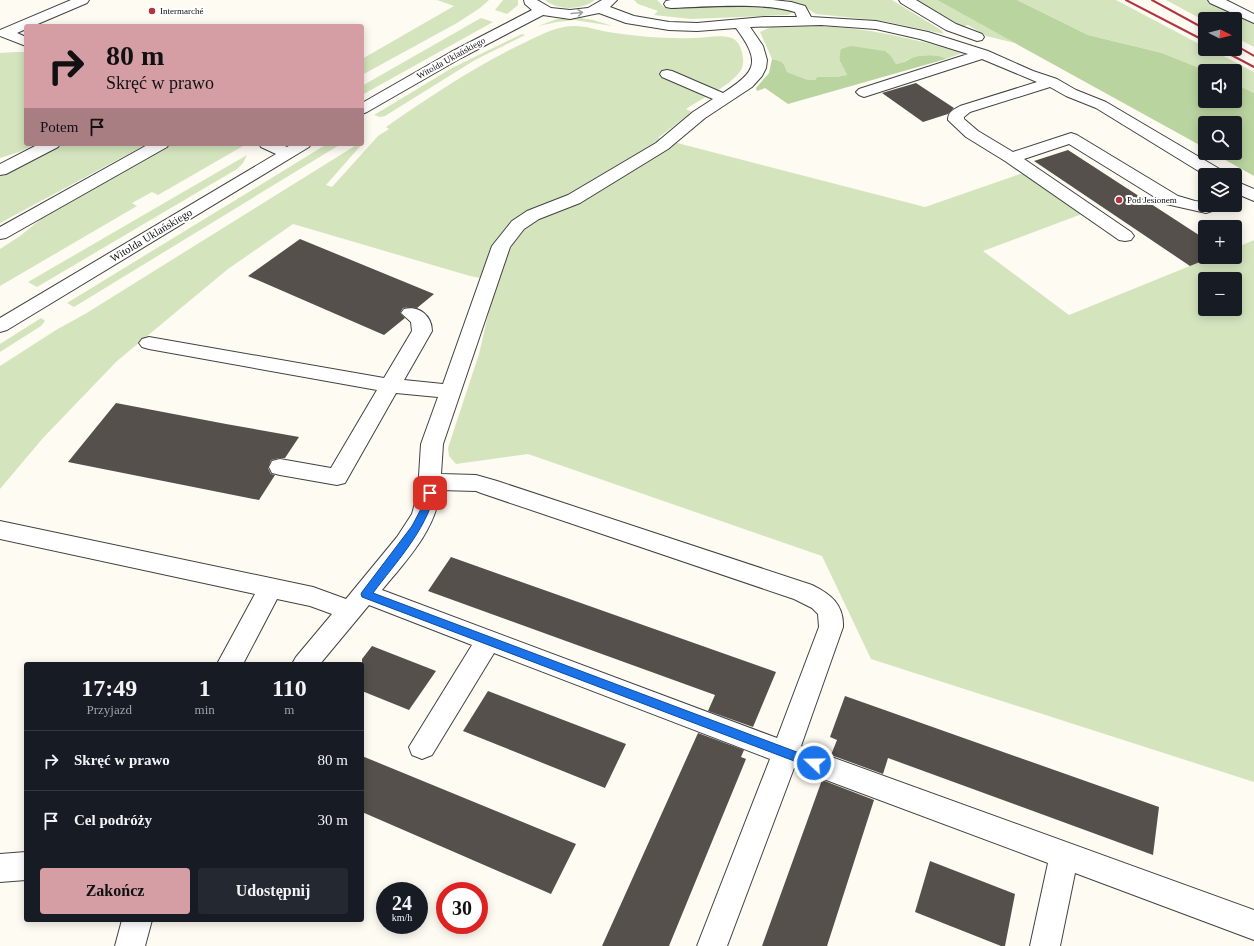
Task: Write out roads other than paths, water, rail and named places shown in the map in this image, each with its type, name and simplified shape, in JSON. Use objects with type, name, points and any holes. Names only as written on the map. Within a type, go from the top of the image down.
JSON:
[{"type":"street","points":[[26,24],[82,0]]},
{"type":"street","points":[[530,0],[542,10],[570,14],[584,13],[604,4],[631,20],[669,26],[697,27],[804,20],[848,22],[892,28],[938,39],[983,54],[1028,74],[1052,82],[1070,93],[1101,105],[1205,168]]},
{"type":"street","points":[[906,0],[951,27],[990,41]]},
{"type":"street","points":[[1215,0],[1254,19]]},
{"type":"street","points":[[671,4],[757,1],[777,2],[796,7],[803,12],[804,20]]},
{"type":"street","name":"Witolda Uklańskiego","points":[[364,108],[456,55],[542,10]]},
{"type":"street","points":[[307,662],[358,603],[404,545],[421,520],[428,500],[431,482],[429,455],[432,444],[501,246],[518,225],[534,215],[574,199],[662,146],[699,115],[738,91],[752,78],[760,63],[760,57],[755,45],[740,23]]},
{"type":"street","points":[[3,34],[24,25]]},
{"type":"street","points":[[3,34],[24,41]]},
{"type":"street","points":[[864,92],[983,54]]},
{"type":"street","points":[[1016,54],[1041,68],[1052,82]]},
{"type":"street","points":[[667,74],[725,99]]},
{"type":"street","points":[[1052,82],[965,110],[956,115],[956,120],[972,134],[1011,158],[1125,236]]},
{"type":"street","points":[[1011,158],[1071,138],[1172,200],[1198,207]]},
{"type":"street","points":[[0,170],[48,146]]},
{"type":"street","points":[[0,234],[157,146]]},
{"type":"street","points":[[272,146],[288,153]]},
{"type":"street","name":"Witolda Uklańskiego","points":[[0,326],[300,146]]},
{"type":"street","points":[[280,467],[337,478],[422,331],[423,327],[420,319],[411,313]]},
{"type":"street","points":[[149,343],[391,386],[450,391]]},
{"type":"street","points":[[431,482],[476,483],[489,487],[803,592],[828,607],[832,617],[831,628],[772,790],[712,946]]},
{"type":"street","points":[[0,530],[313,597],[358,603],[488,641],[785,753],[1254,925]]},
{"type":"street","points":[[231,662],[271,588]]},
{"type":"street","points":[[422,747],[488,641]]},
{"type":"street","points":[[1046,946],[1064,855]]},
{"type":"street","points":[[0,868],[24,866]]},
{"type":"street","points":[[130,946],[136,922]]},
{"type":"railway","points":[[1126,0],[1198,37]]},
{"type":"railway","points":[[1152,0],[1198,25]]},
{"type":"railway","points":[[1242,49],[1254,56]]},
{"type":"railway","points":[[1233,56],[1254,67]]},
{"type":"place","name":"Intermarché","points":[[152,11]]},
{"type":"place","name":"Pod Jesionem","points":[[1119,200]]}]
